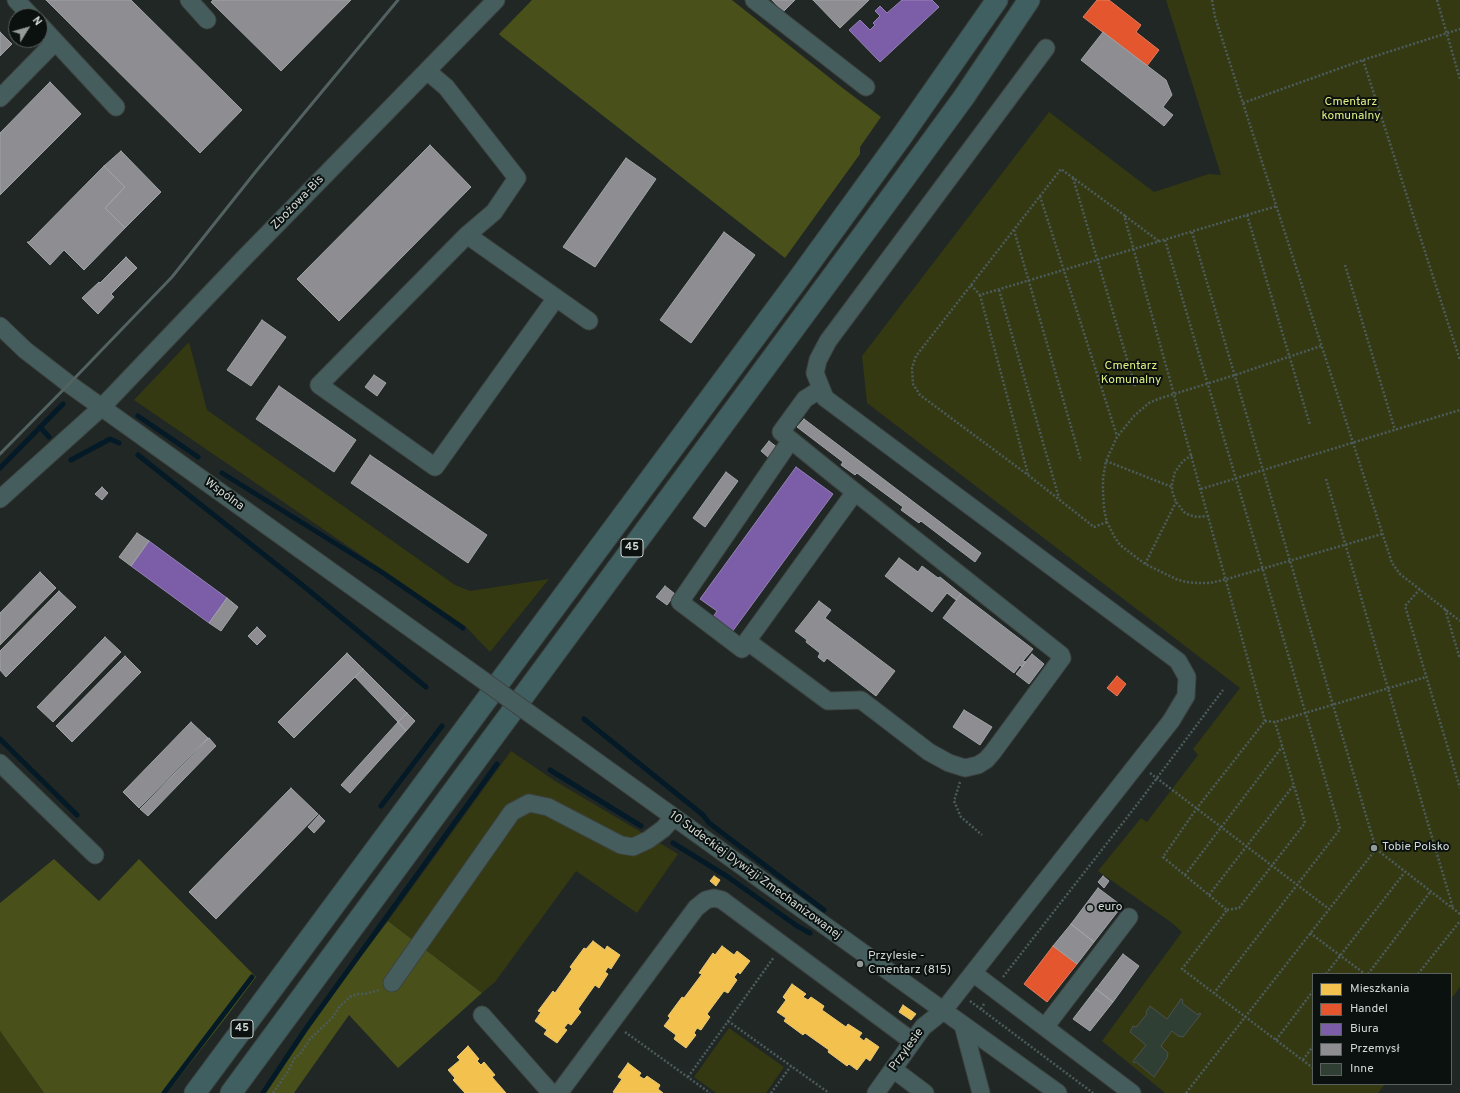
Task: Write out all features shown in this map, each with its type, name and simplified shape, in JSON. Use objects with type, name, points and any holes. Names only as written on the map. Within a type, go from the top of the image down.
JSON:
[{"type":"main road","name":"45","points":[[195,1093],[799,278],[902,136],[997,0]]},
{"type":"main road","name":"45","points":[[230,1093],[891,197],[964,97],[1029,0]]},
{"type":"street","points":[[16,0],[24,8]]},
{"type":"street","points":[[188,0],[207,20]]},
{"type":"street","name":"Zbożowa-Bis","points":[[0,499],[102,407],[246,256],[496,0]]},
{"type":"street","points":[[754,0],[866,87]]},
{"type":"street","points":[[48,34],[116,107]]},
{"type":"street","points":[[0,98],[55,42]]},
{"type":"street","points":[[747,641],[828,701],[861,700],[929,752],[949,763],[965,768],[978,765],[986,760],[1062,658],[1061,654],[781,432],[805,399],[821,389],[815,373],[818,360],[828,341],[1046,48]]},
{"type":"street","points":[[427,71],[446,87],[517,178],[494,212],[467,235],[319,385],[435,467],[556,298]]},
{"type":"street","points":[[467,235],[589,321]]},
{"type":"street","name":"Wspólna","points":[[0,326],[25,350],[102,407],[452,658]]},
{"type":"street","name":"Przylesie","points":[[821,389],[825,398],[1178,661],[1187,677],[1186,696],[1170,720],[943,1011],[922,1027],[876,1093]]},
{"type":"street","points":[[791,440],[680,602],[742,649],[855,492]]},
{"type":"street","name":"10 Sudeckiej Dywizji Zmechanizowanej","points":[[452,658],[1058,1093]]},
{"type":"street","points":[[0,763],[95,855]]},
{"type":"street","points":[[392,983],[512,812],[530,803],[548,807],[621,845],[632,847],[648,840],[663,829],[674,817]]},
{"type":"street","points":[[559,1093],[696,908],[706,900],[714,898],[722,900],[912,1042]]},
{"type":"street","points":[[1045,1027],[1129,916]]},
{"type":"street","points":[[973,973],[1132,1093]]},
{"type":"street","points":[[482,1015],[551,1093]]},
{"type":"street","points":[[963,1025],[981,1093]]},
{"type":"street","points":[[893,1069],[925,1093]]},
{"type":"path","points":[[1212,0],[1215,17],[1392,563],[1400,574],[1460,621]]},
{"type":"path","points":[[1437,0],[1460,80]]},
{"type":"path","points":[[1243,103],[1363,60],[1460,29]]},
{"type":"path","points":[[1363,60],[1460,360]]},
{"type":"path","points":[[1107,522],[1094,527],[1028,475],[920,395],[913,384],[912,368],[916,356],[1061,169],[1160,242]]},
{"type":"path","points":[[1072,178],[1135,386]]},
{"type":"path","points":[[1040,196],[1117,437]]},
{"type":"path","points":[[980,295],[1277,206]]},
{"type":"path","points":[[1124,215],[1227,579],[1265,721]]},
{"type":"path","points":[[1247,215],[1310,425]]},
{"type":"path","points":[[1014,230],[1081,461]]},
{"type":"path","points":[[1192,232],[1376,849],[1460,914]]},
{"type":"path","points":[[1165,240],[1340,829],[1214,993]]},
{"type":"path","points":[[1345,265],[1395,430]]},
{"type":"path","points":[[971,285],[980,295],[1028,475]]},
{"type":"path","points":[[999,290],[1060,500]]},
{"type":"path","points":[[1321,346],[1208,384],[1174,393],[1149,403],[1134,416],[1117,437],[1106,461],[1103,478],[1103,492],[1104,509],[1107,522],[1120,545],[1145,564],[1166,576],[1186,582],[1210,583],[1227,579],[1382,534]]},
{"type":"path","points":[[1201,489],[1460,410]]},
{"type":"path","points":[[1192,455],[1183,461],[1175,472],[1172,491],[1176,502],[1184,512],[1197,517],[1209,516]]},
{"type":"path","points":[[1106,461],[1172,487]]},
{"type":"path","points":[[1326,479],[1453,909]]},
{"type":"path","points":[[1145,564],[1176,502]]},
{"type":"path","points":[[1420,589],[1405,606],[1460,788]]},
{"type":"path","points":[[1445,609],[1460,658]]},
{"type":"path","points":[[1265,721],[1275,722],[1426,676]]},
{"type":"path","points":[[981,1009],[1224,690]]},
{"type":"path","points":[[1227,910],[1163,857],[1197,808],[1265,721]]},
{"type":"path","points":[[1275,722],[1305,823],[1239,908],[1227,910],[1182,969],[1312,1067]]},
{"type":"path","points":[[1185,875],[1282,747]]},
{"type":"path","points":[[1137,763],[1329,909]]},
{"type":"path","points":[[965,768],[954,801],[962,817],[982,836]]},
{"type":"path","points":[[1209,895],[1294,786]]},
{"type":"path","points":[[1186,1093],[1376,849]]},
{"type":"path","points":[[1327,973],[1406,872]]},
{"type":"path","points":[[1367,973],[1431,891]]},
{"type":"path","points":[[1419,973],[1460,921]]},
{"type":"path","points":[[1310,933],[1365,973]]},
{"type":"path","points":[[688,1077],[783,945]]},
{"type":"path","points":[[273,1093],[287,1073],[295,1058],[300,1054],[310,1039],[332,1018],[340,1006],[350,997],[383,988],[392,983]]},
{"type":"path","points":[[1276,1040],[1312,992]]},
{"type":"path","points":[[966,997],[1093,1093]]},
{"type":"path","points":[[728,1021],[829,1093]]},
{"type":"path","points":[[612,1022],[710,1093]]},
{"type":"path","points":[[1303,1060],[1312,1047]]},
{"type":"path","points":[[771,1093],[791,1066]]},
{"type":"green space","points":[[532,0],[732,0],[881,117],[860,147],[860,154],[785,258],[499,34]]},
{"type":"green space","name":"Cmentarz Komunalny","points":[[1166,0],[1460,0],[1460,987],[1452,998],[1452,973],[1312,973],[1312,1085],[1384,1085],[1378,1093],[1165,1093],[1102,1041],[1182,932],[1172,923],[1098,871],[1141,818],[1147,822],[1198,755],[1193,749],[1240,688],[867,403],[862,356],[1049,112],[1154,192],[1209,174],[1221,175]]},
{"type":"green space","points":[[189,342],[207,410],[455,585],[470,591],[549,579],[490,652],[465,626],[134,400]]},
{"type":"green space","points":[[511,751],[555,781],[678,854],[637,913],[576,871],[495,982],[482,993],[388,921]]},
{"type":"green space","points":[[54,859],[99,901],[139,859],[256,977],[167,1093],[44,1093],[0,1031],[0,903]]},
{"type":"green space","points":[[388,921],[482,993],[398,1068],[349,1015],[294,1093],[261,1093],[334,992]]},
{"type":"green space","points":[[729,1028],[784,1067],[766,1093],[716,1093],[694,1077]]},
{"type":"green space","points":[[0,1031],[44,1093],[0,1093]]},
{"type":"building: Mieszkania","points":[[714,876],[720,880],[716,886],[710,881]]},
{"type":"building: Mieszkania","points":[[593,941],[605,950],[607,946],[620,955],[611,969],[608,967],[605,972],[608,974],[599,988],[595,985],[578,1009],[581,1012],[571,1025],[568,1023],[564,1028],[567,1030],[557,1043],[544,1034],[547,1030],[535,1021],[541,1012],[538,1011],[553,991],[555,993],[572,969],[570,967],[584,948],[586,949]]},
{"type":"building: Mieszkania","points":[[722,946],[734,955],[737,951],[750,961],[740,974],[738,972],[734,977],[737,980],[728,993],[724,991],[707,1014],[710,1017],[701,1030],[697,1028],[694,1033],[696,1035],[686,1048],[674,1039],[676,1035],[664,1026],[670,1018],[668,1016],[702,974],[699,973],[713,953],[715,955]]},
{"type":"building: Mieszkania","points":[[792,984],[806,994],[803,997],[808,1000],[811,997],[824,1006],[822,1010],[846,1027],[848,1024],[862,1033],[859,1037],[864,1041],[866,1038],[879,1047],[870,1061],[866,1058],[857,1070],[849,1064],[847,1066],[828,1052],[829,1050],[805,1033],[803,1035],[784,1021],[786,1018],[777,1012],[786,1000],[783,997]]},
{"type":"building: Mieszkania","points":[[903,1005],[916,1014],[911,1020],[899,1012]]},
{"type":"building: Mieszkania","points":[[468,1046],[479,1059],[477,1061],[481,1065],[484,1062],[495,1075],[492,1077],[506,1093],[465,1093],[453,1080],[455,1078],[448,1070],[460,1060],[457,1057]]},
{"type":"building: Mieszkania","points":[[628,1063],[641,1073],[639,1076],[644,1079],[647,1076],[660,1085],[658,1089],[663,1093],[613,1092],[622,1079],[618,1077]]},
{"type":"building: Handel","points":[[1097,0],[1109,0],[1141,25],[1136,32],[1159,50],[1147,66],[1083,17]]},
{"type":"building: Handel","points":[[1117,676],[1126,684],[1117,696],[1107,688]]},
{"type":"building: Handel","points":[[1053,946],[1077,964],[1047,1002],[1024,984]]},
{"type":"building: Biura","points":[[902,0],[932,0],[939,7],[880,62],[849,30],[860,20],[870,30],[875,25],[873,23],[880,16],[875,11],[880,6],[887,13]]},
{"type":"building: Biura","points":[[796,467],[833,494],[732,632],[713,617],[717,611],[700,599]]},
{"type":"building: Biura","points":[[149,541],[227,598],[209,623],[131,566]]},
{"type":"building: Przemysł","points":[[46,0],[131,0],[242,110],[200,153]]},
{"type":"building: Przemysł","points":[[213,0],[351,0],[281,71],[211,2]]},
{"type":"building: Przemysł","points":[[772,0],[795,0],[783,12]]},
{"type":"building: Przemysł","points":[[813,0],[869,0],[840,28]]},
{"type":"building: Przemysł","points":[[0,32],[8,40],[8,48],[0,56]]},
{"type":"building: Przemysł","points":[[1103,32],[1166,80],[1172,95],[1163,107],[1173,115],[1164,126],[1081,60]]},
{"type":"building: Przemysł","points":[[50,82],[81,114],[0,195],[0,133]]},
{"type":"building: Przemysł","points":[[430,145],[471,187],[339,321],[297,279]]},
{"type":"building: Przemysł","points":[[121,151],[161,192],[125,228],[105,208],[125,187],[104,166]]},
{"type":"building: Przemysł","points":[[626,158],[656,179],[595,267],[563,247]]},
{"type":"building: Przemysł","points":[[104,166],[125,187],[105,208],[125,228],[84,270],[64,250],[50,265],[27,242],[29,242]]},
{"type":"building: Przemysł","points":[[724,232],[755,255],[691,343],[660,320]]},
{"type":"building: Przemysł","points":[[126,257],[137,268],[111,294],[114,297],[98,314],[82,298],[99,282],[100,283]]},
{"type":"building: Przemysł","points":[[262,320],[286,337],[251,386],[227,370]]},
{"type":"building: Przemysł","points":[[374,375],[386,383],[377,396],[365,387]]},
{"type":"building: Przemysł","points":[[279,386],[356,440],[334,472],[256,419]]},
{"type":"building: Przemysł","points":[[804,419],[981,553],[975,562],[921,521],[919,523],[901,510],[903,507],[857,473],[855,475],[841,465],[843,462],[797,427]]},
{"type":"building: Przemysł","points":[[769,441],[778,448],[769,458],[761,451]]},
{"type":"building: Przemysł","points":[[370,455],[487,535],[468,563],[351,483]]},
{"type":"building: Przemysł","points":[[726,472],[738,481],[705,527],[693,518]]},
{"type":"building: Przemysł","points":[[102,487],[108,493],[102,500],[95,494]]},
{"type":"building: Przemysł","points":[[137,533],[149,541],[131,566],[119,557]]},
{"type":"building: Przemysł","points":[[899,558],[918,572],[922,566],[938,578],[940,577],[961,594],[956,600],[947,593],[932,612],[885,576]]},
{"type":"building: Przemysł","points":[[40,572],[56,588],[0,645],[0,613]]},
{"type":"building: Przemysł","points":[[665,586],[675,594],[667,605],[656,597]]},
{"type":"building: Przemysł","points":[[59,591],[76,607],[6,677],[0,670],[0,651]]},
{"type":"building: Przemysł","points":[[961,594],[1033,649],[1023,661],[1026,662],[1022,667],[1020,665],[1014,673],[943,618]]},
{"type":"building: Przemysł","points":[[227,598],[238,607],[221,631],[209,623]]},
{"type":"building: Przemysł","points":[[819,601],[831,610],[825,618],[895,671],[876,696],[827,658],[824,662],[818,657],[820,653],[795,631]]},
{"type":"building: Przemysł","points":[[257,627],[266,636],[257,645],[248,636]]},
{"type":"building: Przemysł","points":[[105,637],[121,652],[53,722],[37,707]]},
{"type":"building: Przemysł","points":[[347,653],[363,669],[294,738],[278,722]]},
{"type":"building: Przemysł","points":[[1032,654],[1044,664],[1029,684],[1016,674]]},
{"type":"building: Przemysł","points":[[125,656],[141,672],[72,742],[56,726]]},
{"type":"building: Przemysł","points":[[363,669],[407,713],[398,722],[355,677]]},
{"type":"building: Przemysł","points":[[964,710],[992,727],[980,745],[953,727]]},
{"type":"building: Przemysł","points":[[407,713],[415,721],[406,731],[398,722]]},
{"type":"building: Przemysł","points":[[191,722],[208,738],[139,808],[123,792]]},
{"type":"building: Przemysł","points":[[398,722],[406,731],[350,793],[341,785]]},
{"type":"building: Przemysł","points":[[209,738],[216,746],[148,816],[140,809]]},
{"type":"building: Przemysł","points":[[291,788],[318,814],[216,919],[189,892]]},
{"type":"building: Przemysł","points":[[319,815],[325,821],[314,833],[308,827]]},
{"type":"building: Przemysł","points":[[1103,876],[1109,881],[1104,888],[1098,882]]},
{"type":"building: Przemysł","points":[[1098,888],[1122,906],[1094,942],[1071,924]]},
{"type":"building: Przemysł","points":[[1071,924],[1094,942],[1077,964],[1053,946]]},
{"type":"building: Przemysł","points":[[1123,954],[1139,966],[1113,1002],[1096,989]]},
{"type":"building: Przemysł","points":[[1096,989],[1113,1002],[1090,1031],[1073,1019]]},
{"type":"building: Inne","points":[[1181,999],[1183,1000],[1182,1003],[1198,1015],[1199,1013],[1201,1014],[1183,1037],[1178,1036],[1172,1031],[1161,1046],[1168,1053],[1167,1058],[1154,1077],[1136,1062],[1134,1063],[1133,1061],[1146,1045],[1130,1032],[1133,1026],[1136,1027],[1147,1014],[1146,1012],[1150,1006],[1167,1019]]},
{"type":"waterway","points":[[0,468],[63,404]]},
{"type":"waterway","points":[[138,416],[198,457]]},
{"type":"waterway","points":[[40,427],[49,437]]},
{"type":"waterway","points":[[71,460],[110,439],[119,443]]},
{"type":"waterway","points":[[138,455],[301,584],[426,687]]},
{"type":"waterway","points":[[222,473],[383,573],[463,628]]},
{"type":"waterway","points":[[584,719],[703,815],[709,823],[824,910]]},
{"type":"waterway","points":[[381,806],[442,726]]},
{"type":"waterway","points":[[0,739],[77,815]]},
{"type":"waterway","points":[[263,1093],[305,1030],[497,764]]},
{"type":"waterway","points":[[550,770],[641,826]]},
{"type":"waterway","points":[[673,843],[728,877],[797,926],[810,933]]},
{"type":"waterway","points":[[164,1093],[252,977]]},
{"type":"railway","points":[[0,454],[172,277],[257,170],[398,0]]},
{"type":"place","name":"Tobie Polsko","points":[[1374,848]]},
{"type":"place","name":"euro","points":[[1090,908]]},
{"type":"place","name":"Przylesie - Cmentarz (815)","points":[[860,964]]},
{"type":"park label","name":"Cmentarz komunalny","points":[[1351,110]]}]
